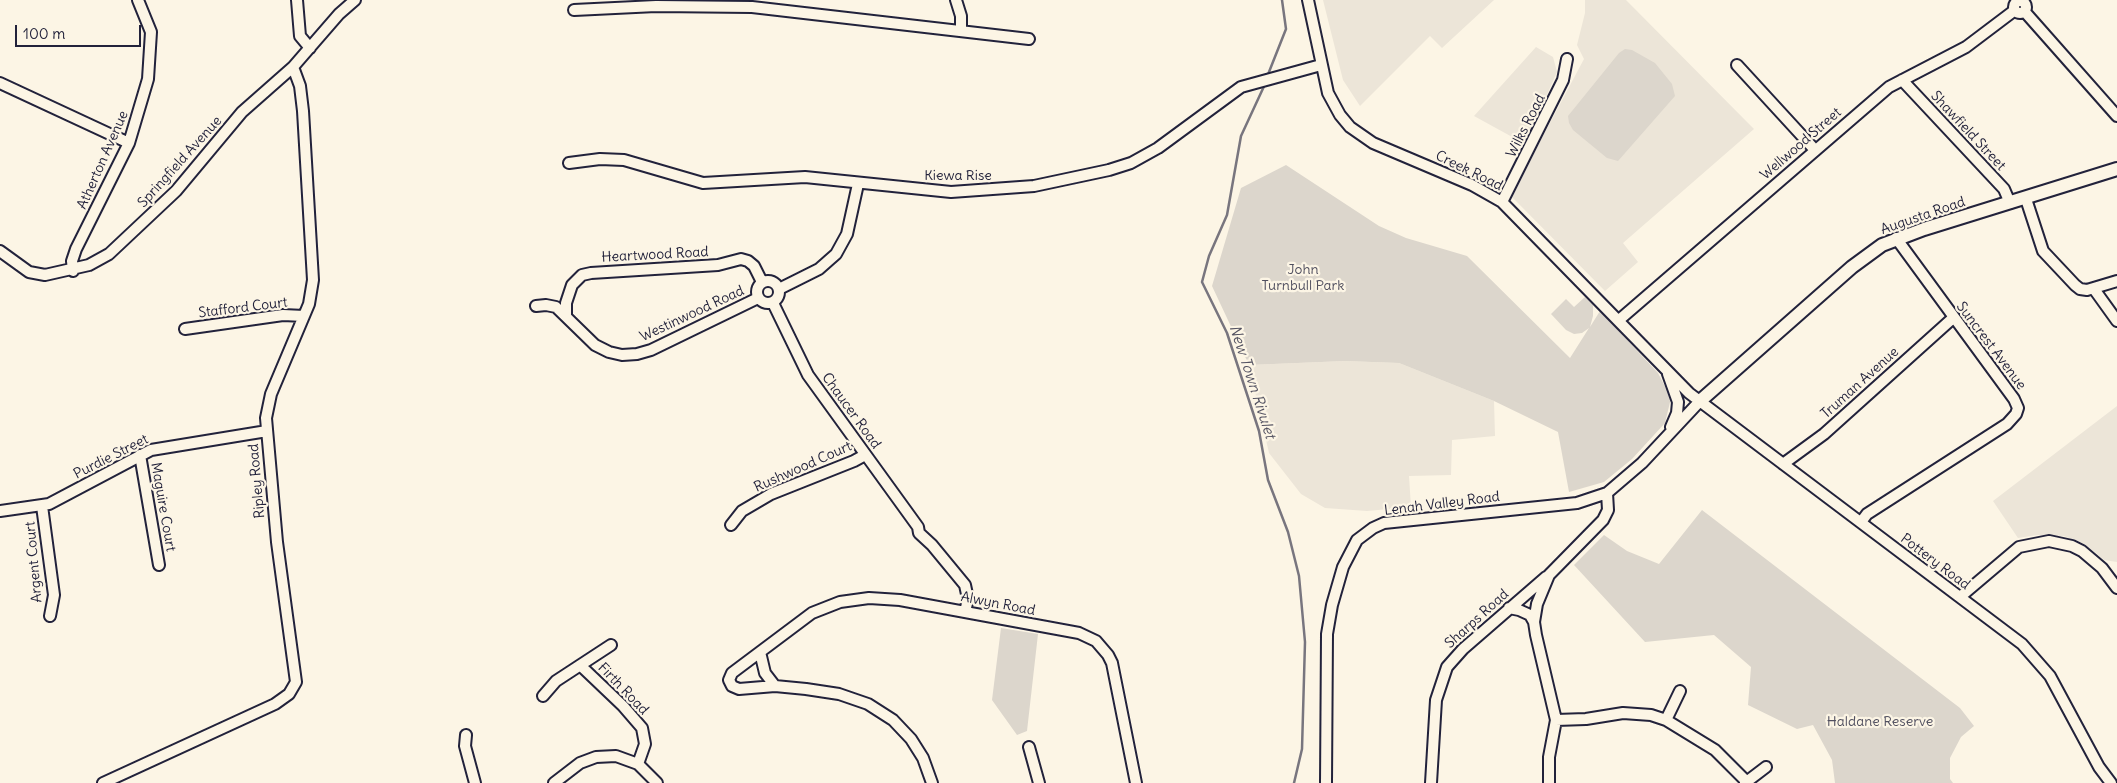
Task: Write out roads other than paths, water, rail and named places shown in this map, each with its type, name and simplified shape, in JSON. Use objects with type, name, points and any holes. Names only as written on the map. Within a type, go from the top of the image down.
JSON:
[{"type":"main road","name":"Augusta Road","points":[[1700,401],[1852,267],[1871,252],[1896,238],[2026,199],[2117,169]]},
{"type":"street","name":"Atherton Avenue","points":[[73,271],[72,261],[76,249],[129,143],[148,79],[151,57],[151,32],[138,0]]},
{"type":"street","points":[[297,0],[300,36],[310,48]]},
{"type":"street","name":"Springfield Avenue","points":[[0,251],[34,274],[55,275],[90,265],[109,254],[146,221],[182,184],[252,102],[293,67],[339,14],[355,0]]},
{"type":"street","points":[[956,0],[961,16],[961,29]]},
{"type":"street","name":"Creek Road","points":[[1308,0],[1321,65],[1332,103],[1355,132],[1373,143],[1472,185],[1502,202],[1700,401]]},
{"type":"street","points":[[574,10],[752,3],[1029,39]]},
{"type":"street","points":[[2021,4],[2117,116]]},
{"type":"street","name":"Wellwood Street","points":[[1619,320],[1889,87],[1966,47],[2021,4]]},
{"type":"street","name":"Wilks Road","points":[[1502,202],[1563,80],[1567,59]]},
{"type":"street","name":"Kiewa Rise","points":[[569,163],[600,159],[624,160],[703,184],[805,177],[858,184],[967,192],[1034,186],[1119,168],[1158,148],[1231,93],[1253,82],[1321,65]]},
{"type":"street","points":[[1737,65],[1816,150]]},
{"type":"street","name":"Ripley Road","points":[[103,783],[275,704],[289,694],[294,687],[296,673],[276,542],[267,431],[267,410],[271,394],[304,316],[311,294],[312,257],[301,95],[293,67]]},
{"type":"street","name":"Shawfield Street","points":[[1902,80],[2004,189],[2010,203]]},
{"type":"street","points":[[0,83],[129,143]]},
{"type":"street","points":[[779,289],[819,269],[836,254],[847,234],[858,184]]},
{"type":"street","points":[[2026,199],[2043,251],[2077,288],[2083,290],[2094,289],[2117,281]]},
{"type":"street","name":"Suncrest Avenue","points":[[1861,522],[1867,514],[2007,424],[2016,414],[2018,408],[2014,399],[1896,238]]},
{"type":"street","name":"Heartwood Road","points":[[566,315],[566,303],[572,285],[582,274],[718,266],[741,259],[748,261],[754,266],[762,282]]},
{"type":"street","points":[[762,282],[773,282],[779,289],[778,298],[773,303],[764,303],[758,298],[758,288],[762,282]]},
{"type":"street","points":[[2094,289],[2117,321]]},
{"type":"street","name":"Westinwood Road","points":[[536,306],[556,307],[595,345],[609,352],[622,355],[638,354],[651,350],[758,298]]},
{"type":"street","name":"Chaucer Road","points":[[773,303],[808,375],[918,527],[919,533],[932,545],[965,585],[968,599],[965,612]]},
{"type":"street","name":"Stafford Court","points":[[186,329],[283,315],[304,316]]},
{"type":"street","name":"Truman Avenue","points":[[1783,464],[1824,434],[1953,318]]},
{"type":"street","name":"Lenah Valley Road","points":[[1667,369],[1678,402],[1677,413],[1668,435]]},
{"type":"street","name":"Lenah Valley Road","points":[[1326,783],[1327,634],[1340,576],[1348,555],[1357,540],[1373,528],[1394,521],[1576,503],[1607,493],[1642,464],[1700,401]]},
{"type":"street","name":"Pottery Road","points":[[1700,401],[2022,644],[2040,663],[2060,691],[2100,767],[2111,783]]},
{"type":"street","name":"Purdie Street","points":[[0,511],[42,506],[140,455],[161,447],[267,431]]},
{"type":"street","name":"Maguire Court","points":[[140,455],[159,565]]},
{"type":"street","name":"Rushwood Court","points":[[731,525],[742,510],[772,494],[854,462],[865,455]]},
{"type":"street","name":"Sharps Road","points":[[1430,783],[1436,700],[1442,676],[1454,658],[1549,575],[1603,520],[1608,510],[1607,493]]},
{"type":"street","name":"Argent Court","points":[[42,506],[54,595],[50,616]]},
{"type":"street","points":[[1960,597],[2010,554],[2020,547],[2037,542],[2055,542],[2072,546],[2090,557],[2114,576],[2117,588]]},
{"type":"street","points":[[1534,622],[1537,604],[1549,575]]},
{"type":"street","name":"Alwyn Road","points":[[775,686],[739,688],[730,684],[732,673],[812,613],[840,602],[869,598],[885,599],[1079,633],[1088,636],[1102,648],[1112,663],[1136,783]]},
{"type":"street","points":[[1510,608],[1530,615],[1534,622],[1556,720],[1549,757],[1549,783]]},
{"type":"street","name":"Firth Road","points":[[543,696],[556,681],[612,645]]},
{"type":"street","points":[[760,652],[765,673],[775,686],[839,694],[861,701],[893,720],[911,739],[923,758],[932,783]]},
{"type":"street","name":"Firth Road","points":[[581,666],[633,716],[642,728],[646,744],[638,764]]},
{"type":"street","points":[[1666,720],[1680,691]]},
{"type":"street","points":[[1556,720],[1586,719],[1623,713],[1651,715],[1666,720],[1714,750],[1747,782],[1766,767]]},
{"type":"street","points":[[466,734],[465,746],[475,783]]},
{"type":"street","points":[[1029,748],[1039,783]]},
{"type":"street","points":[[554,783],[580,763],[596,757],[616,756],[638,764],[656,783]]},
{"type":"waterway","name":"New Town Rivulet","points":[[1267,77],[1286,29],[1282,0]]},
{"type":"waterway","name":"New Town Rivulet","points":[[1266,82],[1241,136],[1227,215],[1209,256],[1202,282],[1227,333],[1259,431],[1268,480],[1288,532],[1299,576],[1305,642],[1302,749],[1294,783]]},
{"type":"park label","name":"John Turnbull Park","points":[[1303,278]]},
{"type":"park label","name":"Haldane Reserve","points":[[1880,722]]}]
